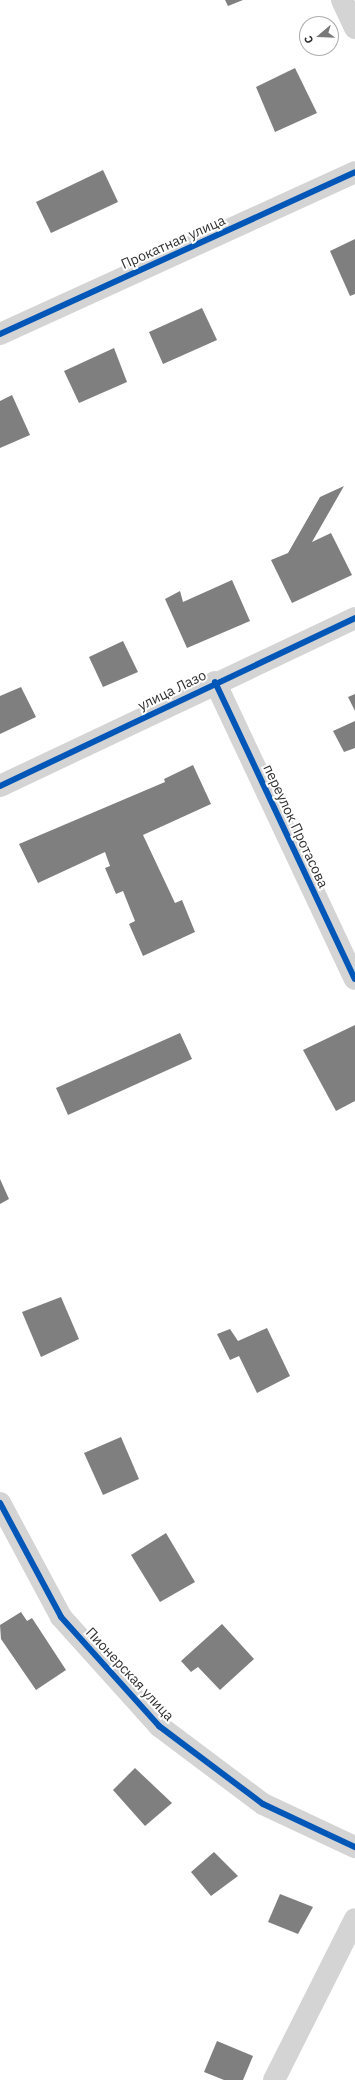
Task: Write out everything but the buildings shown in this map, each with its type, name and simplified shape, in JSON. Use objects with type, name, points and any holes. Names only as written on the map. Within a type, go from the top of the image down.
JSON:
[{"type":"street","points":[[342,0],[355,28]]},
{"type":"street","name":"Прокатная улица","points":[[0,334],[355,172]]},
{"type":"street","name":"улица Лазо","points":[[0,786],[215,682],[355,618]]},
{"type":"street","name":"переулок Протасова","points":[[215,682],[355,979]]},
{"type":"street","name":"Пионерская улица","points":[[0,1503],[61,1617],[159,1726],[264,1804],[355,1847]]},
{"type":"street","points":[[274,2080],[355,1919]]},
{"type":"cycle path","points":[[0,334],[355,172]]},
{"type":"cycle path","points":[[0,786],[355,618]]},
{"type":"cycle path","points":[[215,682],[355,979]]},
{"type":"cycle path","points":[[0,1503],[61,1617],[159,1726],[263,1804],[355,1847]]}]
